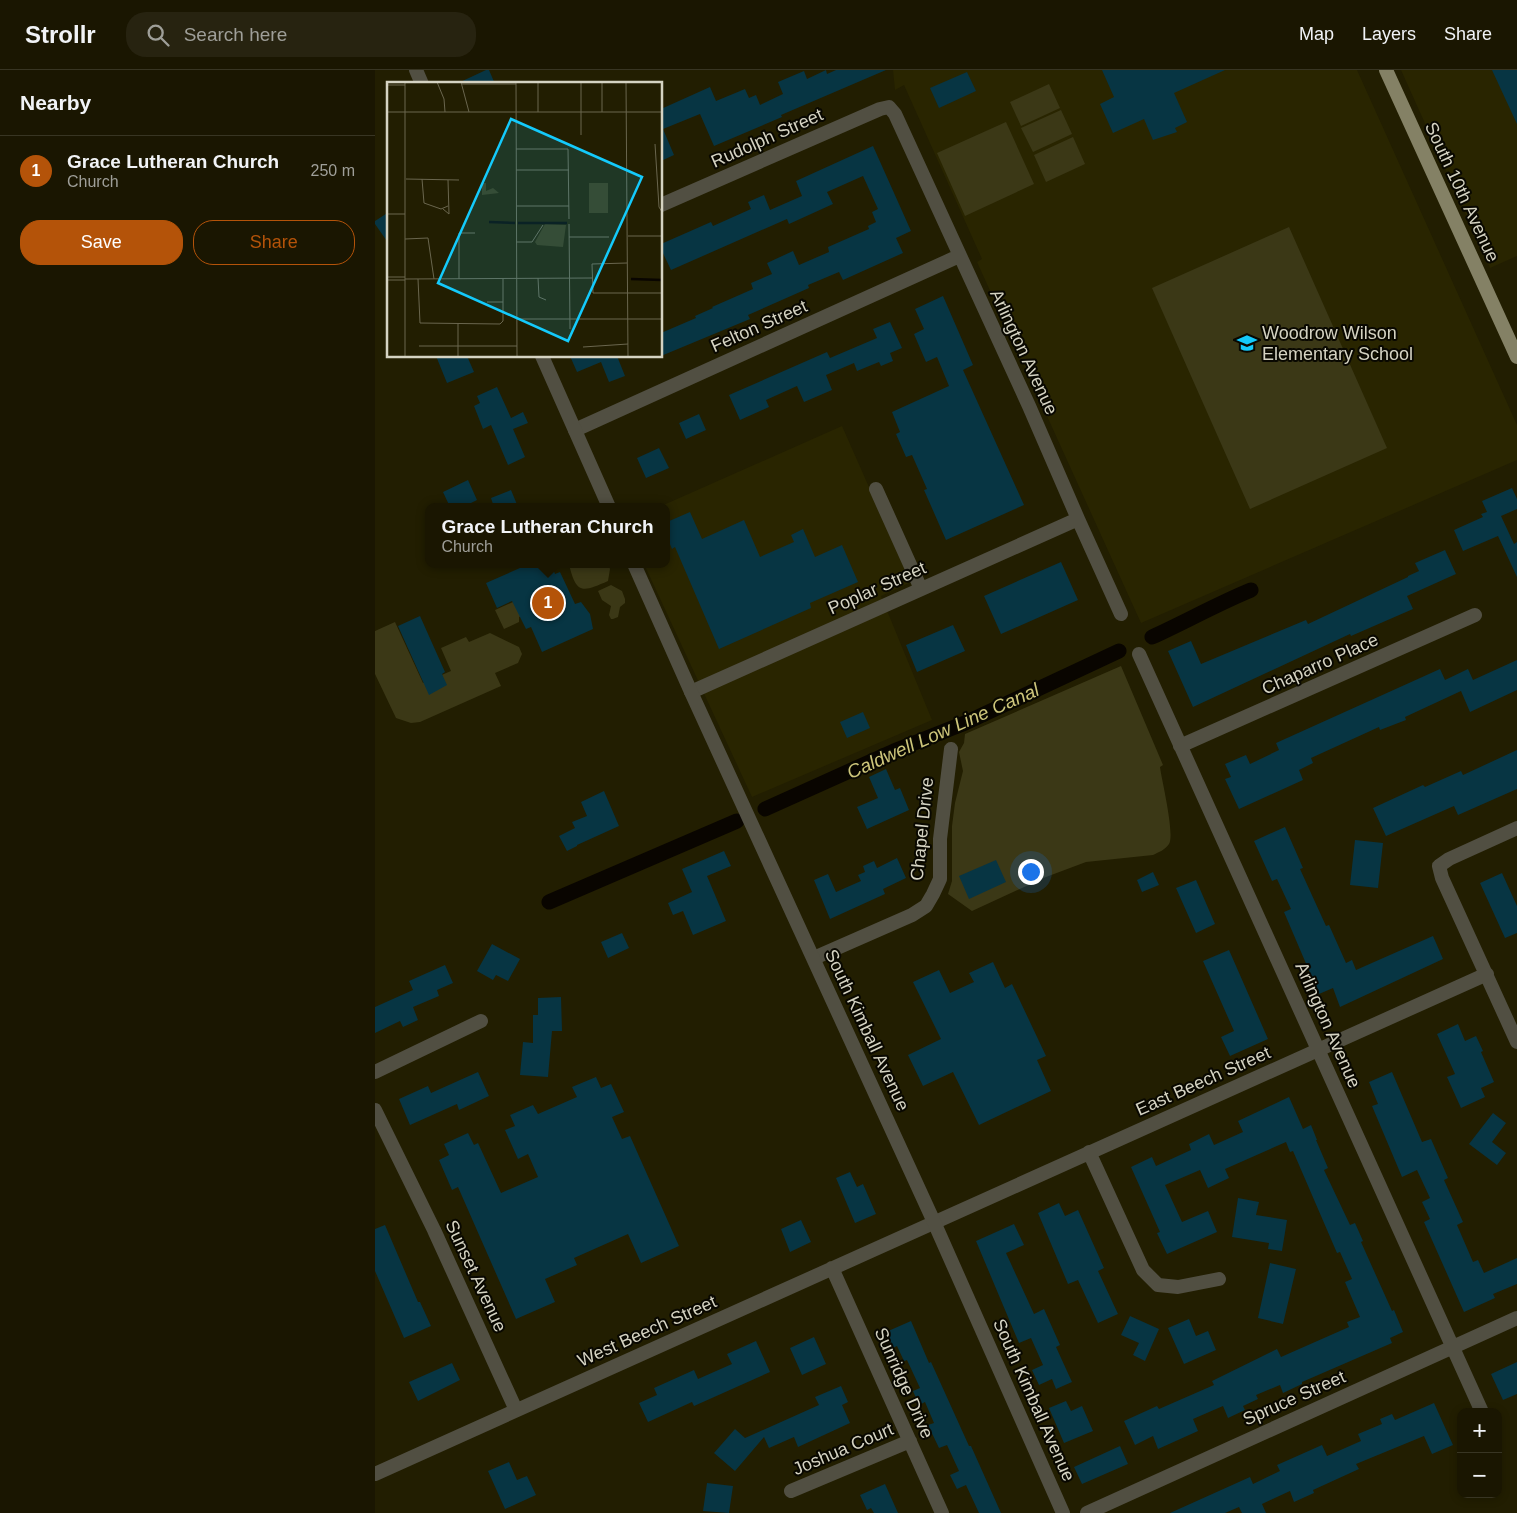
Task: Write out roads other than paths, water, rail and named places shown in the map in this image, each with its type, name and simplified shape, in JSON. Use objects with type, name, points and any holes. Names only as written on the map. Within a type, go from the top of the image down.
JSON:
[{"type":"main road","name":"South 10th Avenue","points":[[1386,70],[1517,357]]},
{"type":"street","points":[[416,70],[421,82]]},
{"type":"street","name":"Rudolph Street","points":[[663,204],[880,109],[889,108]]},
{"type":"street","name":"Arlington Avenue","points":[[889,108],[895,114],[1029,406],[1121,614]]},
{"type":"street","name":"Felton Street","points":[[575,430],[959,256]]},
{"type":"street","points":[[543,358],[607,503]]},
{"type":"street","points":[[876,489],[921,589]]},
{"type":"street","name":"Poplar Street","points":[[691,692],[1078,519]]},
{"type":"street","name":"South Kimball Avenue","points":[[636,568],[934,1222],[1063,1513]]},
{"type":"street","name":"Chaparro Place","points":[[1180,746],[1475,615]]},
{"type":"street","name":"Arlington Avenue","points":[[1139,654],[1480,1408]]},
{"type":"street","name":"Chapel Drive","points":[[813,958],[912,915],[926,906],[939,879],[941,830],[951,749]]},
{"type":"street","points":[[1517,828],[1449,859],[1439,866],[1442,878],[1517,1042]]},
{"type":"street","name":"East Beech Street","points":[[934,1222],[1487,974]]},
{"type":"street","points":[[375,1072],[481,1021]]},
{"type":"street","name":"Sunset Avenue","points":[[375,1110],[434,1230],[516,1410]]},
{"type":"street","points":[[1089,1152],[1143,1270],[1158,1284],[1179,1287],[1219,1279]]},
{"type":"street","name":"West Beech Street","points":[[375,1474],[934,1222]]},
{"type":"street","name":"Sunridge Drive","points":[[832,1268],[942,1513]]},
{"type":"street","name":"Spruce Street","points":[[1087,1513],[1517,1318]]},
{"type":"street","name":"Joshua Court","points":[[791,1492],[910,1441]]},
{"type":"waterway","name":"Caldwell Low Line Canal","points":[[1152,637],[1251,590]]},
{"type":"waterway","name":"Caldwell Low Line Canal","points":[[765,809],[894,751],[965,723],[1119,651]]},
{"type":"waterway","name":"Caldwell Low Line Canal","points":[[549,902],[737,821]]},
{"type":"place","name":"Woodrow Wilson Elementary School","points":[[1247,343]]},
{"type":"place","name":"Grace Lutheran Church","points":[[548,603]]}]
